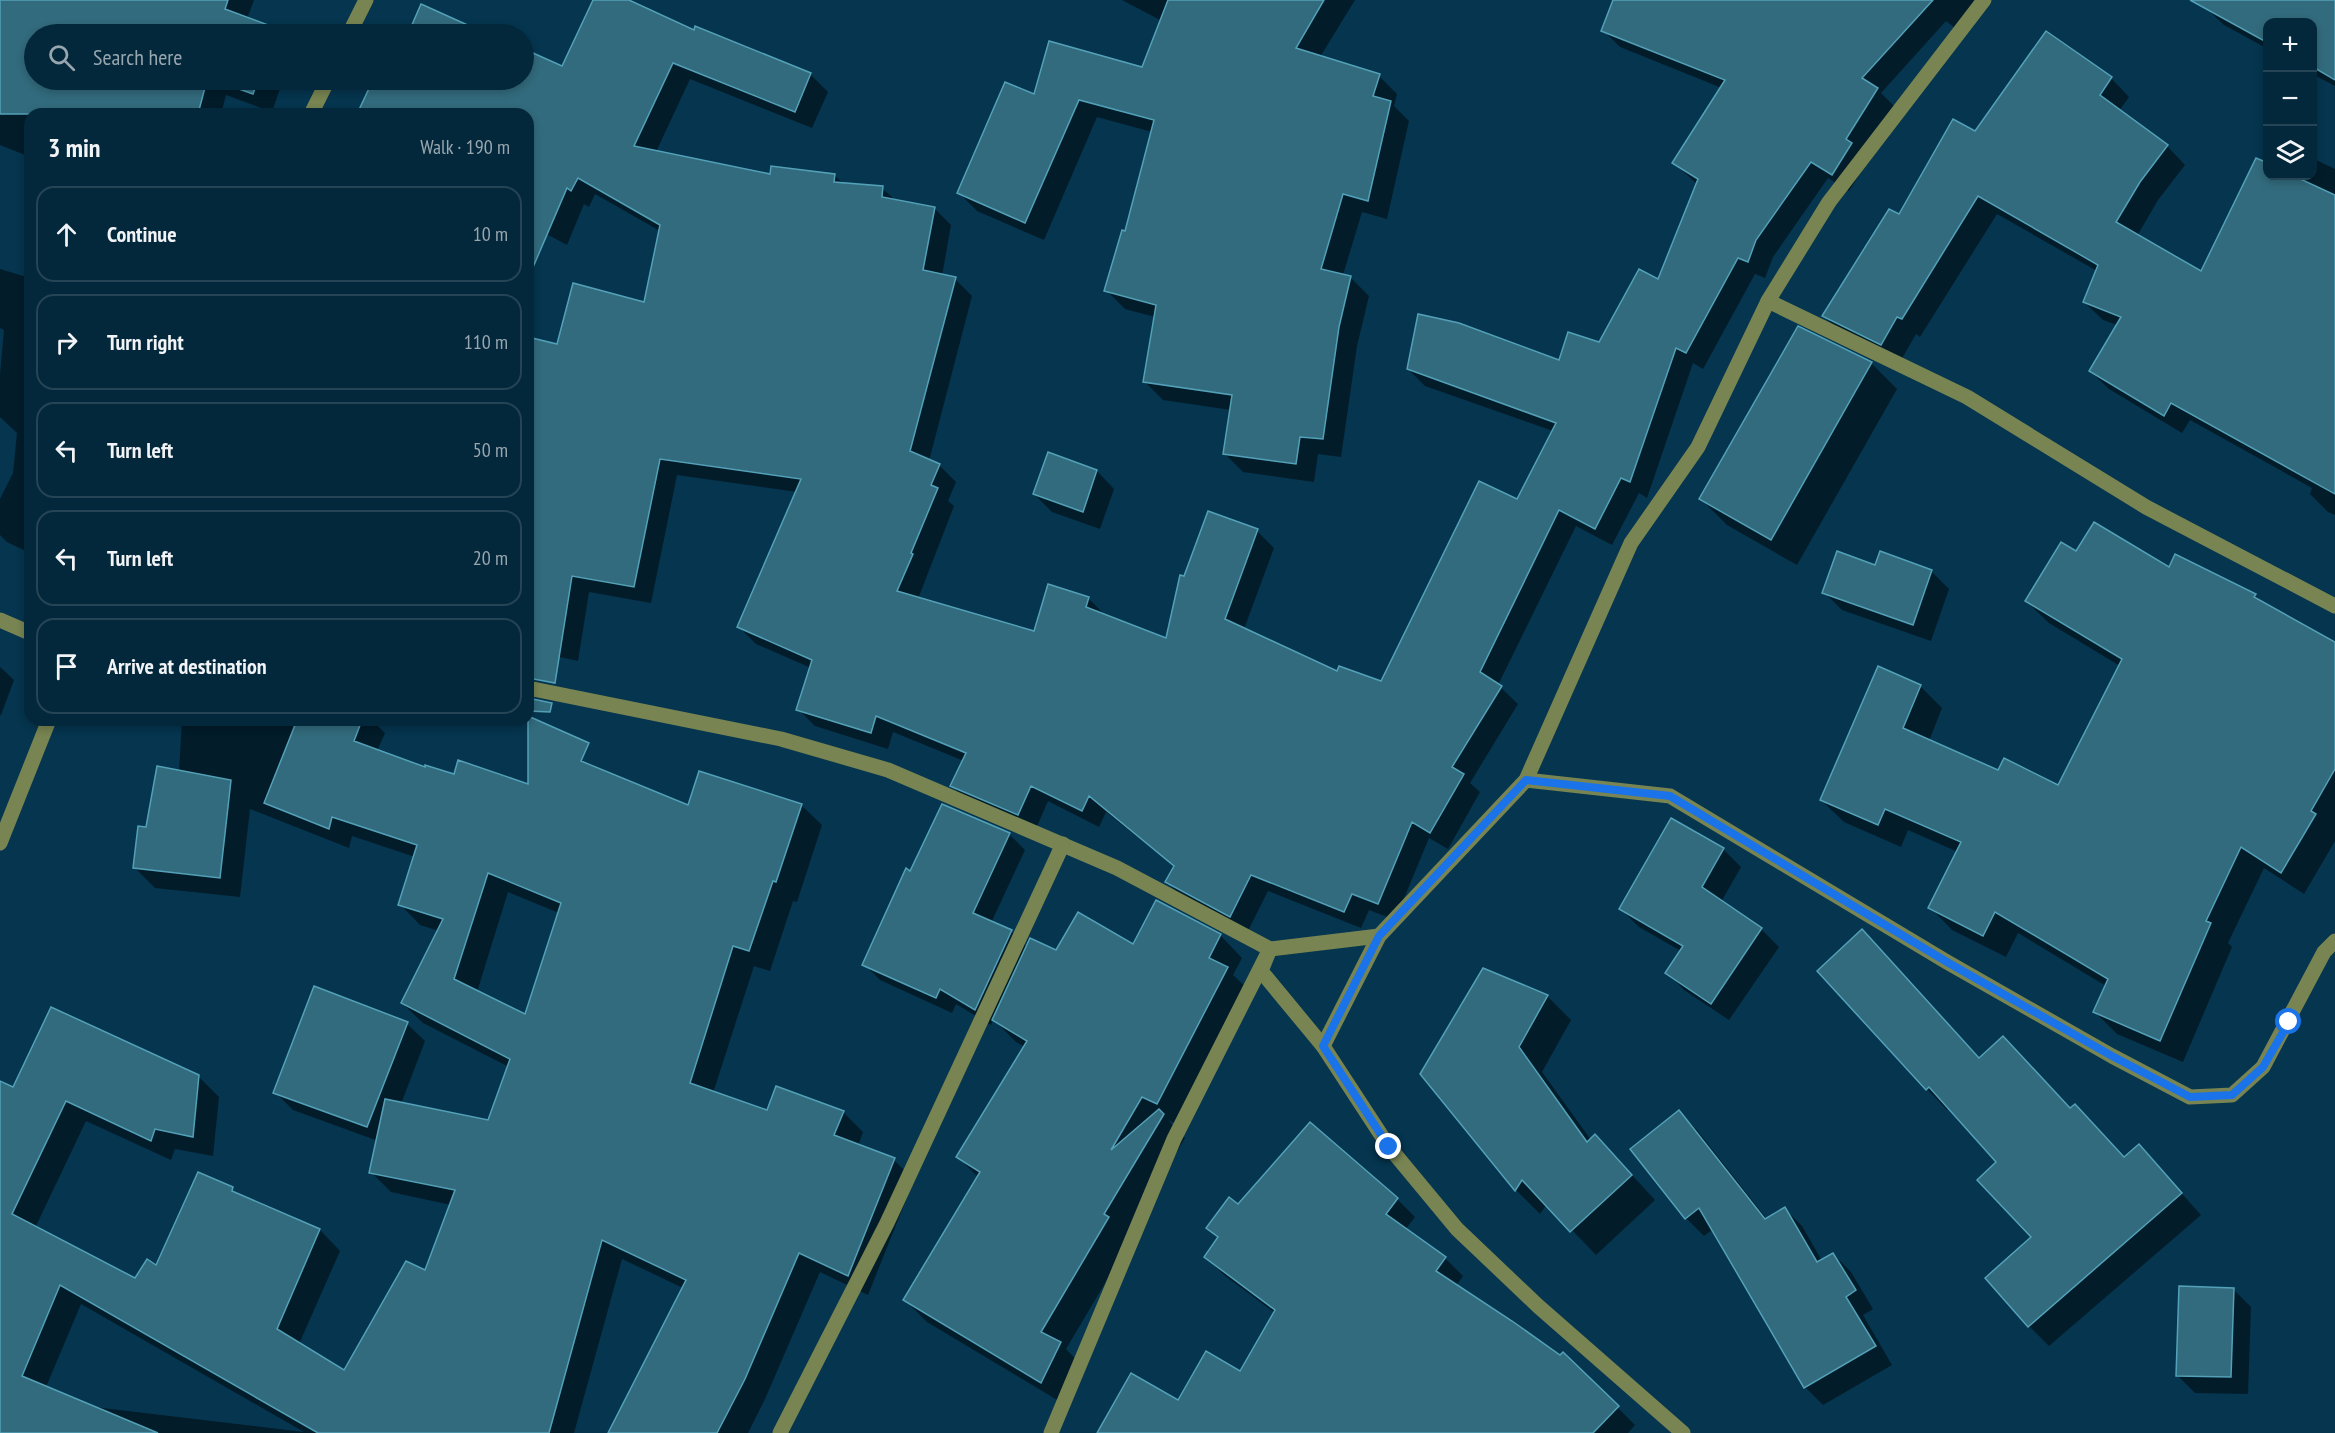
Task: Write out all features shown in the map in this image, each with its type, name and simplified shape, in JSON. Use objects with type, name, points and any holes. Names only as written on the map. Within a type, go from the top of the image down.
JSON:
[{"type":"street","points":[[354,24],[366,0]]},
{"type":"street","points":[[1323,1046],[1379,936],[1526,780],[1631,543],[1698,447],[1768,301],[1829,202],[1984,0]]},
{"type":"street","points":[[314,108],[323,90]]},
{"type":"street","points":[[1768,301],[1967,397],[2146,507],[2335,606]]},
{"type":"street","points":[[0,620],[24,630]]},
{"type":"street","points":[[534,689],[781,740],[878,767],[1117,868],[1270,949],[1379,936]]},
{"type":"street","points":[[0,843],[47,726]]},
{"type":"street","points":[[1526,780],[1670,796],[1947,962],[2112,1056],[2190,1097],[2232,1095],[2263,1067],[2324,952],[2335,941]]},
{"type":"street","points":[[780,1433],[887,1223],[1063,844]]},
{"type":"street","points":[[1270,949],[1261,971],[1323,1046],[1389,1147],[1457,1229],[1538,1306],[1683,1433]]},
{"type":"street","points":[[1051,1433],[1174,1139],[1270,949]]},
{"type":"building","points":[[0,0],[228,0],[225,9],[265,24],[24,24],[24,90],[204,90],[200,108],[24,108],[24,114],[0,114]]},
{"type":"building","points":[[593,0],[629,0],[694,30],[695,26],[811,73],[795,112],[673,63],[634,146],[770,174],[771,166],[835,174],[834,182],[883,186],[882,197],[935,207],[923,270],[956,277],[910,451],[940,464],[931,485],[938,488],[897,591],[1034,631],[1048,584],[1089,597],[1086,607],[1166,638],[1180,575],[1184,576],[1208,511],[1258,529],[1225,619],[1337,671],[1339,666],[1381,681],[1479,481],[1517,499],[1556,423],[1407,369],[1418,314],[1459,323],[1559,360],[1568,332],[1599,342],[1639,269],[1658,279],[1698,179],[1672,163],[1725,80],[1601,31],[1613,0],[1933,0],[1862,78],[1878,88],[1846,139],[1852,143],[1832,175],[1811,162],[1756,240],[1748,262],[1738,258],[1686,353],[1676,348],[1630,482],[1621,478],[1595,529],[1559,510],[1480,672],[1502,686],[1452,767],[1464,774],[1430,833],[1412,822],[1378,904],[1352,894],[1344,912],[1251,875],[1230,917],[1165,882],[1174,866],[1089,796],[1082,811],[1031,786],[1018,815],[950,786],[966,753],[876,716],[871,733],[796,710],[812,660],[737,627],[801,479],[660,459],[634,587],[572,576],[555,683],[534,679],[534,338],[557,344],[573,283],[644,302],[660,225],[578,178],[571,191],[567,188],[534,265],[534,108],[360,108],[368,90],[534,90],[534,53],[562,66]]},
{"type":"building","points":[[1168,0],[1324,0],[1296,48],[1380,74],[1373,96],[1391,101],[1368,201],[1343,194],[1321,269],[1351,276],[1339,327],[1323,439],[1300,437],[1296,464],[1223,454],[1232,395],[1143,382],[1156,305],[1104,291],[1122,230],[1125,231],[1154,120],[1079,100],[1025,223],[957,193],[1005,82],[1034,94],[1049,41],[1142,67]]},
{"type":"building","points":[[2190,0],[2335,0],[2335,80],[2317,69],[2317,18],[2263,18],[2263,40]]},
{"type":"building","points":[[421,4],[465,24],[412,24]]},
{"type":"building","points":[[2046,31],[2112,77],[2100,95],[2168,145],[2140,182],[2116,222],[2201,271],[2256,158],[2263,161],[2263,180],[2303,180],[2335,195],[2335,494],[2171,403],[2164,416],[2089,371],[2121,317],[2083,302],[2098,265],[1978,196],[1902,319],[1897,317],[1881,345],[1822,316],[1889,209],[1899,214],[1953,119],[1975,131]]},
{"type":"building","points":[[242,90],[254,90],[253,94]]},
{"type":"building","points":[[1798,326],[1872,362],[1771,540],[1699,499]]},
{"type":"building","points":[[1048,452],[1097,470],[1083,512],[1033,494]]},
{"type":"building","points":[[2094,522],[2169,567],[2175,554],[2256,594],[2254,597],[2335,642],[2335,769],[2311,811],[2316,814],[2281,873],[2241,847],[2206,921],[2211,923],[2160,1041],[2093,1012],[2108,979],[1995,912],[1983,936],[1928,908],[1961,842],[1885,809],[1878,825],[1820,800],[1878,666],[1921,685],[1903,728],[1998,770],[2004,758],[2058,785],[2122,659],[2025,601],[2061,542],[2076,551]]},
{"type":"building","points":[[1837,551],[1875,565],[1880,551],[1932,570],[1913,625],[1822,593]]},
{"type":"building","points":[[534,699],[552,703],[550,712],[534,711]]},
{"type":"building","points":[[534,719],[589,743],[581,761],[688,805],[699,771],[802,804],[776,882],[773,881],[749,951],[733,946],[690,1083],[767,1110],[776,1086],[844,1111],[834,1135],[895,1158],[848,1276],[799,1253],[745,1379],[717,1433],[608,1433],[686,1280],[602,1240],[549,1433],[318,1433],[60,1285],[22,1376],[158,1433],[0,1433],[0,1081],[13,1087],[51,1007],[199,1075],[193,1137],[155,1129],[151,1141],[66,1101],[12,1214],[135,1278],[147,1259],[156,1265],[198,1172],[233,1187],[232,1191],[320,1229],[277,1329],[344,1370],[406,1261],[425,1270],[455,1190],[369,1173],[385,1099],[488,1120],[510,1059],[401,1003],[443,919],[398,905],[417,845],[332,817],[329,829],[264,803],[295,726],[360,726],[354,741],[425,767],[425,765],[454,774],[458,760],[528,784],[528,726],[534,726]],"holes":[[[488,873],[561,903],[525,1014],[454,979]]]},
{"type":"building","points":[[157,766],[231,780],[220,878],[133,868],[138,826],[146,827]]},
{"type":"building","points":[[942,804],[1010,833],[973,913],[1012,930],[975,1010],[940,989],[936,998],[862,965],[906,868],[910,871]]},
{"type":"building","points":[[1671,818],[1724,848],[1702,887],[1762,928],[1711,1004],[1665,973],[1683,946],[1619,909]]},
{"type":"building","points":[[1156,900],[1221,934],[1209,958],[1228,967],[1157,1104],[1142,1097],[1111,1150],[1159,1109],[1164,1114],[1104,1214],[1109,1217],[1041,1332],[1061,1342],[1041,1383],[903,1300],[980,1172],[956,1157],[1027,1041],[992,1020],[1030,938],[1056,950],[1078,912],[1133,944]]},
{"type":"building","points":[[1862,929],[1979,1058],[2003,1036],[2070,1108],[2075,1104],[2124,1157],[2139,1144],[2182,1193],[2028,1327],[1985,1278],[2031,1237],[1977,1180],[1996,1162],[1929,1087],[1926,1090],[1817,971]]},
{"type":"building","points":[[1483,968],[1548,995],[1519,1047],[1587,1142],[1595,1134],[1632,1175],[1570,1232],[1522,1180],[1515,1191],[1420,1074]]},
{"type":"building","points":[[314,986],[408,1022],[367,1127],[273,1093]]},
{"type":"building","points":[[1679,1110],[1765,1219],[1785,1207],[1817,1262],[1833,1253],[1856,1290],[1846,1297],[1876,1346],[1804,1388],[1699,1208],[1685,1219],[1630,1149]]},
{"type":"building","points":[[1310,1122],[1398,1198],[1386,1214],[1446,1257],[1436,1271],[1560,1355],[1563,1352],[1619,1406],[1593,1433],[1097,1433],[1131,1373],[1178,1400],[1206,1351],[1240,1371],[1275,1310],[1204,1257],[1218,1237],[1206,1228],[1229,1197],[1238,1204]]},
{"type":"building","points":[[2179,1286],[2234,1288],[2231,1377],[2176,1376]]},
{"type":"route","points":[[1389,1147],[1323,1046],[1379,936],[1526,780],[1670,796],[1947,962],[2112,1056],[2190,1097],[2232,1095],[2263,1067],[2289,1022]]}]
